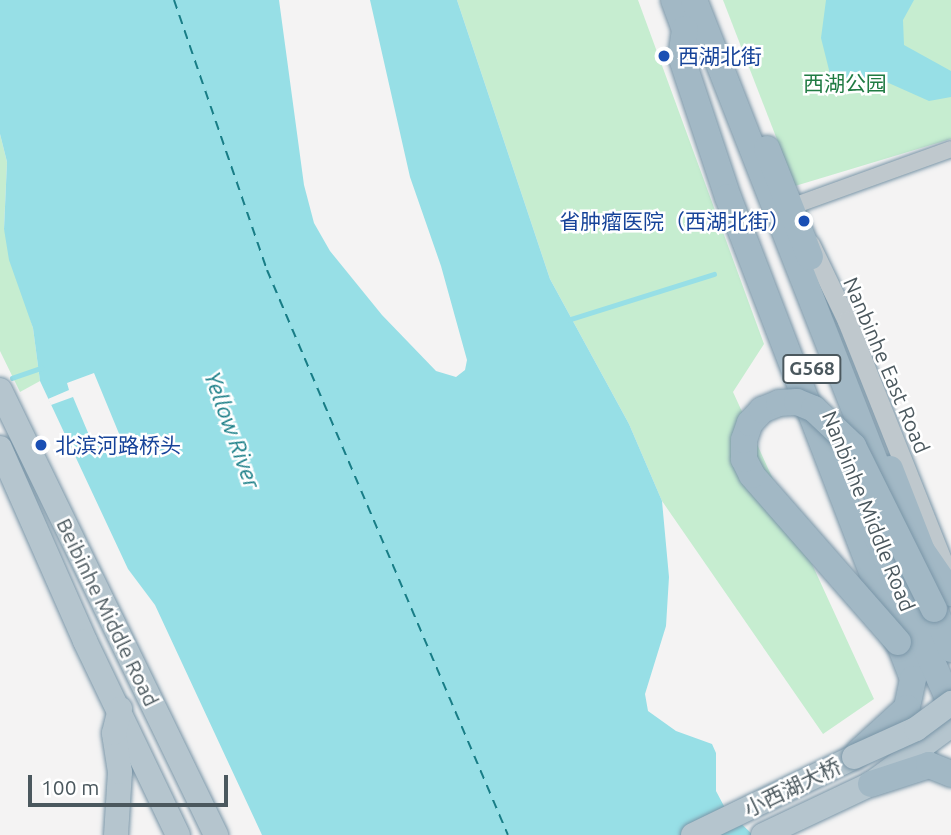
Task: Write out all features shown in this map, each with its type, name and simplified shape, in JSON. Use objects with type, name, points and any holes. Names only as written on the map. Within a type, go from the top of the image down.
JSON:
[{"type":"highway","name":"Nanbinhe Middle Road","points":[[674,0],[880,544],[951,704]]},
{"type":"highway","name":"Nanbinhe Middle Road","points":[[694,0],[942,601],[951,649]]},
{"type":"highway","points":[[712,0],[762,139],[793,206],[942,601]]},
{"type":"highway","points":[[685,29],[681,56],[728,197],[898,642]]},
{"type":"highway","points":[[854,757],[901,716],[914,692],[908,657],[898,642],[752,475],[744,459],[744,440],[750,423],[762,410],[779,403],[797,402],[814,408],[853,446],[942,601]]},
{"type":"highway","points":[[871,784],[929,765],[951,774]]},
{"type":"main road","name":"Beibinhe Middle Road","points":[[0,390],[89,576],[119,627],[216,835]]},
{"type":"main road","name":"Beibinhe Middle Road","points":[[0,448],[85,641],[120,709],[178,835]]},
{"type":"main road","points":[[89,576],[108,632],[199,835]]},
{"type":"main road","name":"小西湖大桥","points":[[693,835],[916,729],[951,704]]},
{"type":"main road","points":[[116,835],[120,772],[114,733],[120,709]]},
{"type":"main road","name":"小西湖大桥","points":[[764,835],[871,784],[951,725]]},
{"type":"street","points":[[793,206],[951,149]]},
{"type":"street","name":"Nanbinhe East Road","points":[[793,206],[847,321],[951,582]]},
{"type":"green space","points":[[457,0],[638,0],[764,344],[733,392],[874,699],[823,734],[662,501],[629,424],[550,279]]},
{"type":"green space","name":"西湖公园","points":[[723,0],[951,0],[951,139],[795,186]]},
{"type":"green space","points":[[0,134],[7,162],[4,228],[33,328],[40,381],[20,392],[0,351]]},
{"type":"water","name":"Yellow River","points":[[0,0],[279,0],[304,185],[314,223],[330,251],[382,315],[436,371],[456,377],[465,370],[467,360],[441,266],[410,177],[370,0],[457,0],[550,279],[629,424],[662,501],[669,577],[666,626],[645,694],[648,711],[676,731],[712,744],[716,753],[716,791],[725,808],[753,835],[262,835],[155,605],[128,569],[40,381],[33,328],[9,260],[4,229],[7,162],[0,134]]},
{"type":"water","points":[[826,0],[914,0],[903,20],[904,45],[951,71],[951,97],[929,101],[873,76],[858,82],[830,74],[821,38]]},
{"type":"pier","points":[[94,373],[120,436],[94,447],[73,397],[51,405],[48,399],[69,390],[67,383]]},
{"type":"waterway","points":[[568,320],[714,274]]},
{"type":"waterway","points":[[12,378],[41,368]]},
{"type":"ferry route","points":[[174,0],[267,270],[508,835]]},
{"type":"place","name":"西湖北街","points":[[664,56]]},
{"type":"place","name":"省肿瘤医院（西湖北街）","points":[[804,221]]},
{"type":"place","name":"北滨河路桥头","points":[[41,445]]}]
